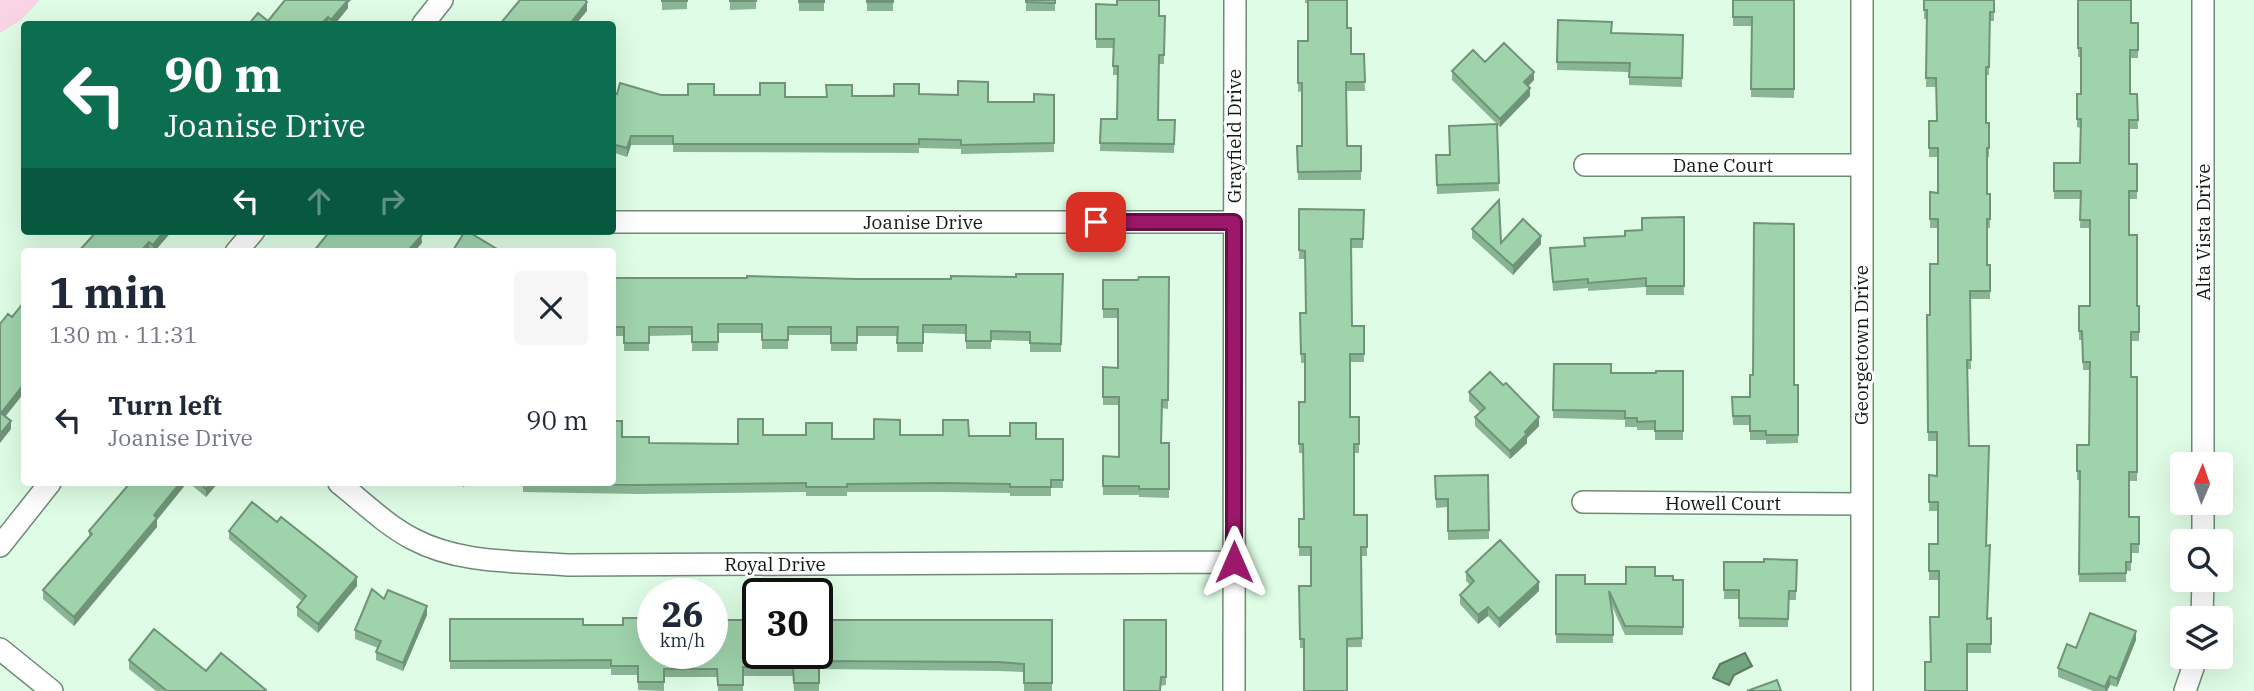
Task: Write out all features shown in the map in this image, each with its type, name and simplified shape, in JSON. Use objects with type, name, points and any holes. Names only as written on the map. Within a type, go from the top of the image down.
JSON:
[{"type":"street","points":[[425,21],[442,0]]},
{"type":"street","name":"Grayfield Drive","points":[[1234,691],[1235,0]]},
{"type":"street","name":"Georgetown Drive","points":[[1862,0],[1862,691]]},
{"type":"street","name":"Alta Vista Drive","points":[[2203,0],[2203,452]]},
{"type":"street","name":"Dane Court","points":[[1585,164],[1861,165]]},
{"type":"street","name":"Joanise Drive","points":[[616,222],[1234,222]]},
{"type":"street","points":[[0,545],[48,486]]},
{"type":"street","name":"Royal Drive","points":[[343,486],[412,539],[450,554],[500,561],[568,565],[1234,562]]},
{"type":"street","name":"Howell Court","points":[[1583,502],[1862,505]]},
{"type":"street","points":[[0,649],[52,691]]},
{"type":"street","points":[[2185,691],[2193,669]]},
{"type":"shaded area","points":[[0,0],[40,0],[21,20],[0,33]]},
{"type":"shaded area","points":[[1745,653],[1752,666],[1734,675],[1729,685],[1713,678],[1720,664]]},
{"type":"building","points":[[285,0],[348,0],[331,20],[328,17],[324,21],[268,21]]},
{"type":"building","points":[[520,0],[587,2],[572,21],[502,21]]},
{"type":"building","points":[[824,0],[824,2],[799,2]]},
{"type":"building","points":[[893,0],[893,2],[867,2]]},
{"type":"building","points":[[1055,0],[1055,3],[1026,2]]},
{"type":"building","points":[[1117,0],[1159,0],[1159,16],[1165,16],[1164,55],[1159,55],[1158,120],[1175,120],[1174,144],[1100,143],[1101,119],[1117,119],[1118,66],[1113,66],[1114,39],[1096,39],[1096,4],[1117,5]]},
{"type":"building","points":[[1308,0],[1347,0],[1351,54],[1364,54],[1365,82],[1346,82],[1347,146],[1361,146],[1361,171],[1298,172],[1297,146],[1302,146],[1302,83],[1298,83],[1298,41],[1308,41]]},
{"type":"building","points":[[1733,0],[1794,0],[1794,89],[1751,89],[1752,17],[1733,17]]},
{"type":"building","points":[[1924,0],[1994,0],[1994,12],[1990,12],[1989,67],[1986,67],[1986,123],[1989,123],[1987,194],[1990,194],[1987,265],[1990,265],[1990,291],[1970,291],[1971,360],[1967,360],[1969,446],[1989,446],[1986,546],[1990,545],[1987,619],[1991,618],[1991,644],[1967,644],[1967,691],[1925,691],[1925,662],[1931,662],[1930,617],[1939,617],[1939,571],[1929,571],[1929,544],[1938,544],[1938,502],[1929,502],[1929,475],[1937,476],[1937,432],[1928,432],[1927,315],[1930,315],[1930,264],[1938,264],[1938,219],[1930,219],[1930,192],[1938,193],[1938,148],[1929,148],[1929,121],[1937,121],[1936,78],[1926,78],[1927,10],[1924,10]]},
{"type":"building","points":[[2078,0],[2131,0],[2131,23],[2138,23],[2138,50],[2130,50],[2130,94],[2137,94],[2138,120],[2129,120],[2129,164],[2137,164],[2137,191],[2129,191],[2129,235],[2137,235],[2139,332],[2131,332],[2131,377],[2137,377],[2137,472],[2129,472],[2129,517],[2139,517],[2139,544],[2131,544],[2131,562],[2126,562],[2126,573],[2079,574],[2080,471],[2077,471],[2077,445],[2089,445],[2090,362],[2083,362],[2079,306],[2090,306],[2090,220],[2080,220],[2081,191],[2054,191],[2054,163],[2080,163],[2081,119],[2077,119],[2077,94],[2081,94]]},
{"type":"building","points":[[258,13],[268,21],[251,21]]},
{"type":"building","points":[[1558,20],[1612,22],[1611,33],[1683,35],[1682,78],[1629,77],[1630,63],[1557,62]]},
{"type":"building","points":[[1504,43],[1534,72],[1524,82],[1530,88],[1500,119],[1452,71],[1473,50],[1485,62]]},
{"type":"building","points":[[958,81],[988,82],[988,102],[1034,102],[1034,94],[1054,95],[1054,143],[961,145],[961,140],[919,139],[919,144],[673,144],[673,136],[631,136],[627,148],[616,145],[616,94],[620,83],[661,95],[688,95],[688,84],[714,84],[714,95],[760,95],[760,83],[785,83],[785,97],[827,97],[826,85],[852,85],[852,96],[894,96],[894,84],[919,84],[919,94],[958,95]]},
{"type":"building","points":[[1497,124],[1499,183],[1437,185],[1436,155],[1450,155],[1449,126]]},
{"type":"building","points":[[1499,200],[1501,243],[1523,219],[1541,236],[1513,266],[1472,229]]},
{"type":"building","points":[[1299,209],[1364,210],[1363,239],[1351,239],[1352,326],[1364,326],[1364,354],[1350,354],[1350,417],[1359,417],[1359,444],[1354,444],[1354,515],[1367,515],[1367,547],[1361,547],[1362,638],[1347,639],[1347,691],[1304,691],[1304,639],[1300,639],[1299,586],[1311,586],[1311,547],[1299,547],[1299,519],[1304,519],[1303,444],[1299,444],[1299,402],[1305,402],[1305,354],[1301,354],[1300,313],[1306,313],[1305,251],[1299,250]]},
{"type":"building","points":[[1684,217],[1684,286],[1646,286],[1646,278],[1588,283],[1588,279],[1553,282],[1550,248],[1585,246],[1584,238],[1625,236],[1625,231],[1642,230],[1642,218]]},
{"type":"building","points":[[1754,223],[1794,224],[1794,385],[1798,385],[1798,435],[1766,435],[1766,431],[1750,431],[1750,416],[1733,416],[1732,397],[1750,397],[1750,375],[1753,375]]},
{"type":"building","points":[[93,235],[161,235],[153,245],[149,242],[144,248],[82,248]]},
{"type":"building","points":[[327,235],[422,235],[411,248],[316,248]]},
{"type":"building","points":[[463,235],[474,235],[495,248],[454,248]]},
{"type":"building","points":[[1016,274],[1063,274],[1061,344],[1030,343],[1030,332],[991,331],[991,341],[966,341],[966,325],[923,325],[923,343],[897,343],[898,327],[857,327],[857,343],[831,343],[831,327],[788,327],[788,340],[762,340],[762,324],[718,324],[718,342],[692,342],[692,327],[649,327],[649,343],[624,343],[624,327],[616,327],[616,278],[1016,277]]},
{"type":"building","points":[[1139,277],[1169,277],[1168,400],[1162,400],[1161,443],[1169,443],[1169,489],[1103,486],[1103,456],[1119,457],[1119,397],[1103,397],[1103,367],[1118,368],[1118,309],[1103,309],[1103,280],[1138,280]]},
{"type":"building","points":[[21,306],[21,388],[1,413],[11,421],[0,434],[0,324],[8,314],[12,317]]},
{"type":"building","points":[[1554,364],[1611,364],[1611,373],[1683,371],[1683,431],[1655,431],[1655,421],[1637,422],[1637,418],[1625,418],[1625,411],[1553,410]]},
{"type":"building","points":[[1490,372],[1503,385],[1506,383],[1539,417],[1510,451],[1475,417],[1485,408],[1469,392]]},
{"type":"building","points":[[738,419],[763,419],[763,435],[806,435],[806,423],[832,423],[832,439],[874,439],[874,419],[900,420],[900,435],[943,435],[943,420],[968,420],[969,436],[1010,436],[1010,423],[1036,423],[1036,439],[1063,439],[1063,480],[1051,480],[1051,487],[943,483],[847,484],[847,487],[806,487],[806,483],[616,485],[616,421],[622,421],[622,437],[649,437],[649,443],[738,444]]},
{"type":"building","points":[[1488,475],[1489,530],[1448,531],[1448,499],[1436,499],[1435,476]]},
{"type":"building","points":[[127,486],[178,486],[154,515],[157,518],[74,617],[43,590],[92,534],[89,531]]},
{"type":"building","points":[[252,502],[277,522],[281,517],[357,577],[318,624],[297,607],[306,596],[229,531]]},
{"type":"building","points":[[1500,540],[1539,582],[1499,619],[1488,607],[1478,615],[1460,595],[1474,581],[1466,572]]},
{"type":"building","points":[[1764,559],[1797,560],[1796,591],[1789,591],[1788,619],[1739,618],[1739,590],[1724,590],[1724,562],[1764,562]]},
{"type":"building","points":[[1626,567],[1655,567],[1655,576],[1673,576],[1673,580],[1683,580],[1683,627],[1625,626],[1609,591],[1613,635],[1556,634],[1556,575],[1585,575],[1585,584],[1626,584]]},
{"type":"building","points":[[372,589],[384,599],[388,590],[427,606],[403,663],[376,652],[381,641],[355,630]]},
{"type":"building","points":[[2090,613],[2136,631],[2117,679],[2110,676],[2105,687],[2058,668],[2067,644],[2076,648]]},
{"type":"building","points":[[623,618],[637,618],[637,666],[611,666],[611,660],[450,661],[450,619],[583,619],[583,625],[623,625]]},
{"type":"building","points":[[728,620],[742,620],[743,685],[718,685],[717,669],[728,669]]},
{"type":"building","points":[[833,620],[1052,620],[1052,683],[1024,683],[1024,664],[833,661]]},
{"type":"building","points":[[1124,620],[1166,620],[1166,677],[1161,677],[1160,691],[1124,691]]},
{"type":"building","points":[[154,629],[206,671],[221,653],[266,690],[167,691],[129,660]]},
{"type":"building","points":[[638,669],[664,669],[664,682],[638,682]]},
{"type":"building","points":[[793,669],[819,669],[819,683],[794,683]]},
{"type":"building","points":[[1777,680],[1781,691],[1747,691]]},
{"type":"route","points":[[1096,222],[1234,222],[1234,562]]}]
